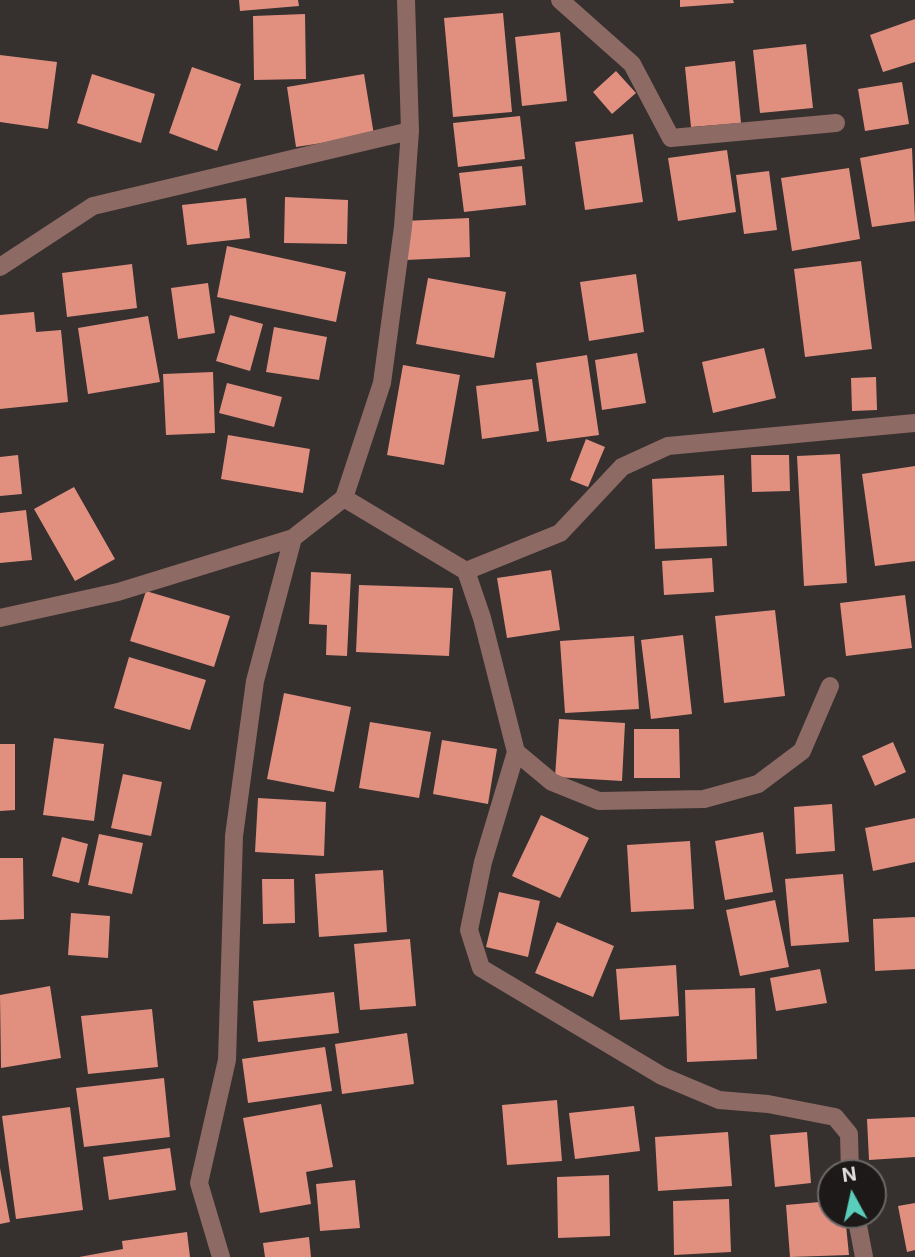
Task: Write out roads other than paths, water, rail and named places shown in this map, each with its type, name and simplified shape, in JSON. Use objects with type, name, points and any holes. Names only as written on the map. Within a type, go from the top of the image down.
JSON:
[{"type":"street","points":[[0,618],[118,592],[293,538],[344,498],[382,383],[402,227],[410,131],[406,0]]},
{"type":"street","points":[[560,0],[632,64],[671,138],[836,123]]},
{"type":"street","points":[[0,267],[93,206],[410,131]]},
{"type":"street","points":[[466,571],[559,533],[622,467],[668,446],[915,423]]},
{"type":"street","points":[[344,498],[466,571],[482,618],[516,752],[483,862],[469,930],[481,968],[662,1076],[696,1091],[719,1100],[768,1104],[835,1117],[849,1134],[850,1159]]},
{"type":"street","points":[[221,1257],[199,1183],[227,1060],[234,836],[256,681],[293,538]]},
{"type":"street","points":[[516,752],[552,782],[599,801],[704,799],[758,784],[802,751],[830,686]]},
{"type":"street","points":[[859,1229],[864,1257]]}]
